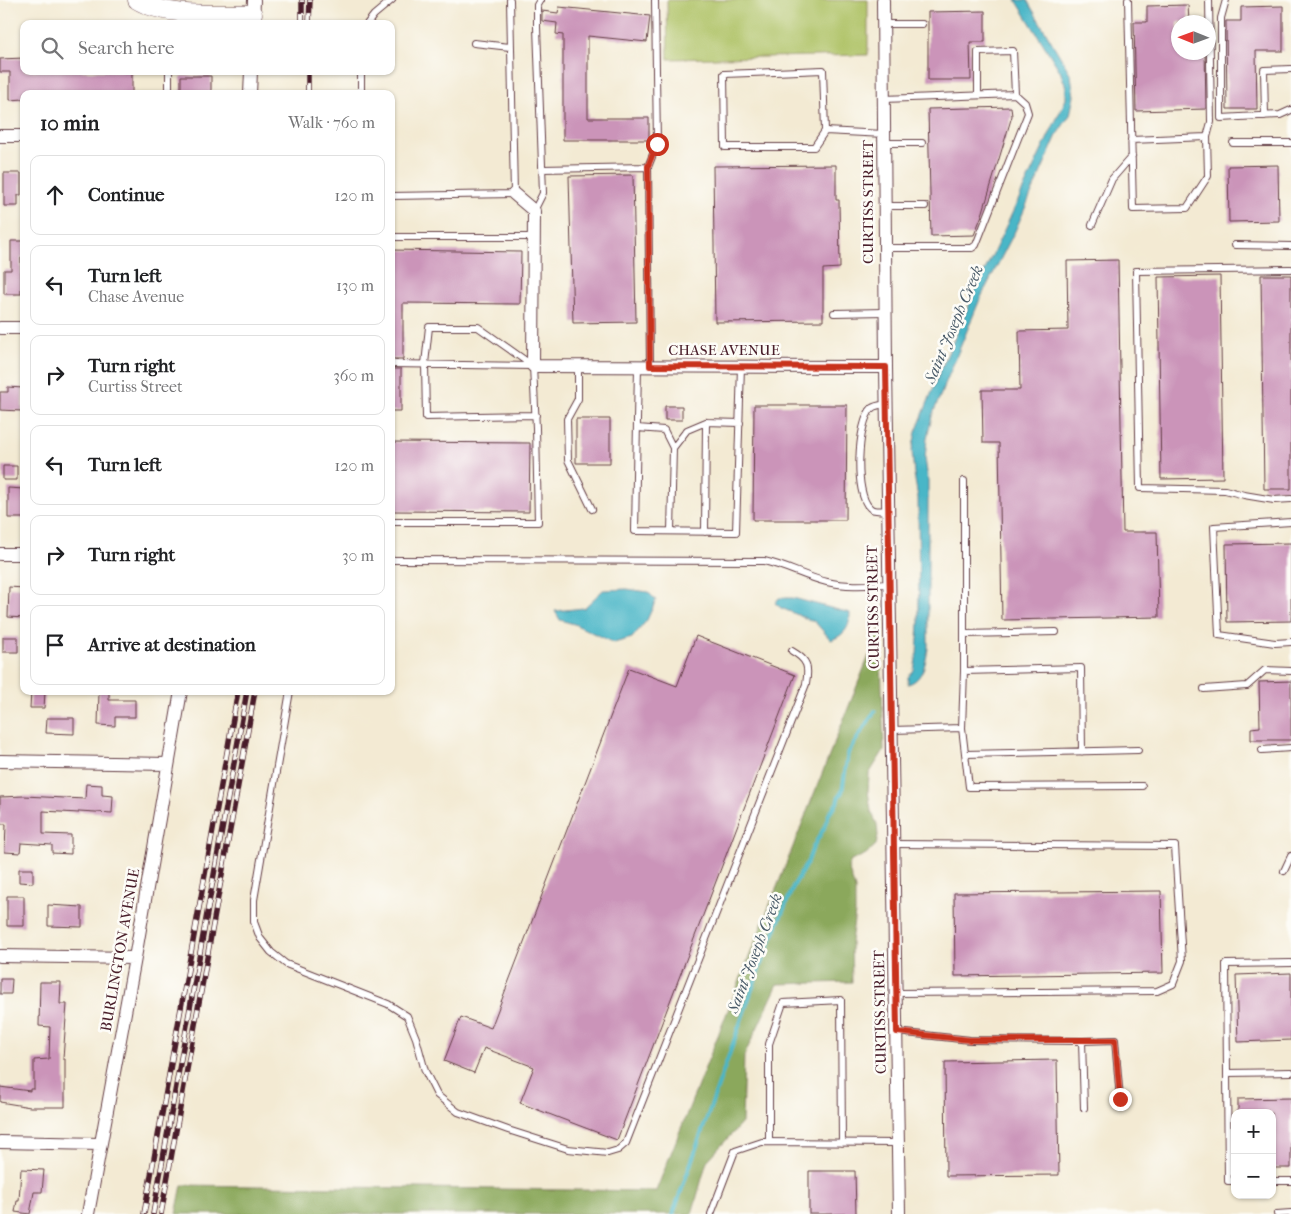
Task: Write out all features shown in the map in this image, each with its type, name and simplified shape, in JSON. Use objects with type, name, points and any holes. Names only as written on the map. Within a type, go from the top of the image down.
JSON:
[{"type":"main road","points":[[137,0],[148,6],[170,12],[253,13]]},
{"type":"street","name":"CURTISS STREET","points":[[883,0],[885,312],[899,1214]]},
{"type":"street","points":[[250,90],[251,75]]},
{"type":"street","points":[[0,136],[20,136]]},
{"type":"street","points":[[514,194],[534,211],[533,366]]},
{"type":"street","points":[[0,328],[20,328]]},
{"type":"street","name":"CHASE AVENUE","points":[[533,366],[886,367]]},
{"type":"street","points":[[0,554],[20,554]]},
{"type":"street","name":"BURLINGTON AVENUE","points":[[88,1214],[180,695]]},
{"type":"street","points":[[0,761],[168,764]]},
{"type":"street","points":[[0,956],[135,958]]},
{"type":"street","points":[[0,1142],[100,1144]]},
{"type":"lane","points":[[371,20],[392,0]]},
{"type":"lane","points":[[395,196],[514,194],[510,0]]},
{"type":"lane","points":[[534,211],[543,193],[536,26],[537,5],[540,0]]},
{"type":"lane","points":[[655,0],[657,144],[648,166],[644,366],[637,428],[635,531],[736,532],[741,366]]},
{"type":"lane","points":[[1128,0],[1133,209],[1187,208],[1208,176],[1207,137],[1211,122],[1209,0]]},
{"type":"lane","points":[[1226,0],[1221,18],[1221,118],[1280,115],[1291,110]]},
{"type":"lane","points":[[884,24],[922,24]]},
{"type":"lane","points":[[474,44],[510,47]]},
{"type":"lane","points":[[978,95],[978,52],[1013,52],[1015,94]]},
{"type":"lane","points":[[1265,116],[1264,70],[1291,69]]},
{"type":"lane","points":[[823,70],[825,131],[814,147],[725,147],[724,74],[823,70]]},
{"type":"lane","points":[[169,75],[169,90]]},
{"type":"lane","points":[[361,90],[362,75]]},
{"type":"lane","points":[[884,99],[1015,94],[1026,103],[1028,113],[976,245],[972,248],[885,248]]},
{"type":"lane","points":[[825,131],[922,143]]},
{"type":"lane","points":[[1131,140],[1207,137]]},
{"type":"lane","points":[[1233,143],[1291,143]]},
{"type":"lane","points":[[1092,225],[1112,179],[1132,156]]},
{"type":"lane","points":[[542,169],[648,166]]},
{"type":"lane","points":[[885,206],[925,206]]},
{"type":"lane","points":[[395,237],[534,237]]},
{"type":"lane","points":[[1235,245],[1291,246]]},
{"type":"lane","points":[[1291,269],[1136,271],[1140,488],[1225,490],[1274,500],[1291,499]]},
{"type":"lane","points":[[834,313],[885,312]]},
{"type":"lane","points":[[533,366],[478,327],[429,327],[426,364],[426,416],[536,415]]},
{"type":"lane","points":[[395,364],[533,366]]},
{"type":"lane","points":[[395,522],[538,522],[533,366]]},
{"type":"lane","points":[[578,366],[578,399],[567,418],[568,460],[592,509]]},
{"type":"lane","points":[[887,404],[874,406],[868,414],[862,433],[859,458],[865,502],[873,510],[888,510]]},
{"type":"lane","points":[[673,448],[687,430],[706,422],[740,423]]},
{"type":"lane","points":[[705,532],[706,422]]},
{"type":"lane","points":[[637,428],[664,430],[673,448],[672,532]]},
{"type":"lane","points":[[964,481],[964,671],[962,728],[969,787],[1142,786]]},
{"type":"lane","points":[[1291,522],[1214,527],[1219,635],[1275,643],[1291,642]]},
{"type":"lane","points":[[395,560],[764,561],[826,582],[847,585],[889,584]]},
{"type":"lane","points":[[964,634],[1056,632]]},
{"type":"lane","points":[[289,695],[254,900],[254,922],[260,938],[271,952],[286,964],[388,1004],[407,1016],[416,1038],[425,1071],[437,1095],[458,1112],[568,1149],[608,1153],[618,1150],[626,1143],[806,684],[808,671],[805,662],[800,655],[792,651]]},
{"type":"lane","points":[[964,671],[1081,668],[1082,752]]},
{"type":"lane","points":[[1204,689],[1247,686],[1265,670],[1291,670]]},
{"type":"lane","points":[[892,730],[962,728]]},
{"type":"lane","points":[[1262,750],[1291,748]]},
{"type":"lane","points":[[965,754],[1138,750]]},
{"type":"lane","points":[[894,844],[1175,846],[1182,961],[1173,984],[1157,991],[896,993]]},
{"type":"lane","points":[[1284,871],[1291,856]]},
{"type":"lane","points":[[1231,1181],[1228,1181],[1226,964],[1291,963]]},
{"type":"lane","points":[[769,1142],[769,1044],[783,1003],[841,1000],[842,1143]]},
{"type":"lane","points":[[897,1032],[970,1040],[1115,1040],[1120,1099]]},
{"type":"lane","points":[[1082,1041],[1084,1108]]},
{"type":"lane","points":[[1227,1073],[1291,1072]]},
{"type":"lane","points":[[711,1214],[735,1151],[762,1142],[898,1143]]},
{"type":"lane","points":[[1276,1181],[1291,1181]]},
{"type":"lane","points":[[1276,1214],[1291,1213]]},
{"type":"green space","points":[[667,0],[868,0],[868,55],[668,59]]},
{"type":"green space","points":[[880,628],[884,750],[869,774],[868,791],[871,811],[877,824],[878,836],[876,845],[866,854],[851,861],[848,867],[855,889],[855,913],[851,942],[852,982],[778,984],[744,1056],[742,1123],[707,1161],[692,1214],[176,1214],[182,1185],[656,1191]]},
{"type":"water","points":[[1016,0],[1027,0],[1071,75],[1074,96],[1070,115],[1058,133],[1015,231],[980,299],[932,416],[925,458],[928,480],[928,648],[925,664],[920,675],[908,684],[908,677],[914,670],[917,654],[919,623],[918,498],[912,451],[916,432],[972,298],[1066,99],[1066,87],[1060,71]]},
{"type":"water","points":[[627,589],[648,592],[656,600],[647,620],[632,638],[614,643],[574,624],[560,620],[555,611],[584,608],[603,590]]},
{"type":"water","points":[[779,598],[793,598],[850,613],[848,626],[840,636],[831,640],[815,622],[781,608],[775,603]]},
{"type":"building","points":[[1188,5],[1189,15],[1171,15],[1171,60],[1205,60],[1206,109],[1136,111],[1134,22],[1147,22],[1147,6]]},
{"type":"building","points":[[1283,6],[1283,51],[1256,51],[1257,109],[1227,109],[1226,21],[1241,21],[1241,7]]},
{"type":"building","points":[[559,7],[650,16],[647,42],[588,36],[588,118],[649,118],[649,140],[563,140],[563,35],[556,34],[557,23],[542,21],[542,11],[558,13]]},
{"type":"building","points":[[985,11],[985,42],[970,42],[971,80],[928,80],[928,12]]},
{"type":"building","points":[[20,58],[20,75],[132,75],[132,90],[20,90],[20,99],[10,100],[10,72],[0,72],[0,59]]},
{"type":"building","points":[[181,76],[211,76],[211,90],[181,90]]},
{"type":"building","points":[[1011,107],[1012,116],[982,215],[974,235],[931,236],[928,109]]},
{"type":"building","points":[[836,165],[836,200],[839,200],[840,268],[823,269],[823,321],[715,322],[713,166]]},
{"type":"building","points":[[1278,165],[1279,221],[1229,222],[1228,166]]},
{"type":"building","points":[[4,173],[20,173],[18,206],[4,206]]},
{"type":"building","points":[[633,175],[636,322],[573,323],[569,176]]},
{"type":"building","points":[[11,241],[20,241],[20,294],[4,294],[4,270],[11,270]]},
{"type":"building","points":[[395,250],[521,252],[520,304],[403,303],[403,359],[395,359]]},
{"type":"building","points":[[1118,260],[1123,532],[1157,532],[1159,617],[1002,620],[999,443],[983,443],[982,390],[1020,390],[1019,331],[1068,330],[1067,261]]},
{"type":"building","points":[[1261,275],[1291,275],[1291,489],[1264,489]]},
{"type":"building","points":[[1220,276],[1223,478],[1161,479],[1158,277]]},
{"type":"building","points":[[395,369],[401,369],[401,411],[395,411]]},
{"type":"building","points":[[8,387],[20,388],[20,411],[0,410],[0,392],[8,392]]},
{"type":"building","points":[[754,405],[847,405],[846,520],[753,520]]},
{"type":"building","points":[[665,406],[682,406],[682,420],[665,420]]},
{"type":"building","points":[[576,419],[610,419],[610,463],[576,463]]},
{"type":"building","points":[[395,442],[530,443],[529,512],[395,511]]},
{"type":"building","points":[[3,466],[17,466],[17,480],[3,480]]},
{"type":"building","points":[[8,488],[20,489],[20,518],[8,518]]},
{"type":"building","points":[[1291,543],[1291,621],[1227,622],[1226,544]]},
{"type":"building","points":[[9,587],[20,588],[20,618],[8,617]]},
{"type":"building","points":[[696,636],[795,675],[617,1140],[520,1103],[534,1067],[484,1048],[474,1073],[444,1061],[461,1017],[491,1028],[629,668],[677,686]]},
{"type":"building","points":[[3,637],[18,637],[18,652],[3,652]]},
{"type":"building","points":[[1291,681],[1291,740],[1251,740],[1251,728],[1260,727],[1259,682]]},
{"type":"building","points":[[31,695],[45,695],[44,708],[30,708]]},
{"type":"building","points":[[99,695],[109,695],[109,700],[135,700],[135,717],[115,717],[115,726],[98,725]]},
{"type":"building","points":[[47,718],[74,718],[74,734],[46,733]]},
{"type":"building","points":[[86,784],[102,785],[102,795],[113,796],[112,813],[43,811],[43,834],[71,835],[71,854],[52,853],[52,845],[21,843],[20,853],[5,852],[6,824],[0,824],[0,797],[24,796],[85,799]]},
{"type":"building","points":[[19,869],[33,869],[33,883],[19,882]]},
{"type":"building","points":[[1161,891],[1163,973],[955,976],[954,893]]},
{"type":"building","points":[[7,896],[24,896],[24,926],[7,926]]},
{"type":"building","points":[[48,905],[82,907],[82,927],[48,926]]},
{"type":"building","points":[[1291,973],[1291,1040],[1238,1042],[1236,975]]},
{"type":"building","points":[[0,979],[12,979],[11,994],[0,994]]},
{"type":"building","points":[[40,982],[61,982],[60,1004],[67,1004],[63,1059],[65,1059],[65,1107],[30,1107],[0,1102],[0,1087],[30,1091],[30,1089],[34,1089],[34,1060],[49,1059],[50,1027],[39,1026]]},
{"type":"building","points":[[1057,1060],[1059,1175],[946,1176],[945,1062]]},
{"type":"building","points":[[1291,1098],[1291,1168],[1276,1168],[1276,1109],[1238,1109],[1238,1099]]},
{"type":"building","points":[[21,1169],[44,1170],[42,1192],[34,1192],[30,1214],[15,1212],[17,1201],[19,1201]]},
{"type":"building","points":[[809,1171],[855,1171],[856,1214],[809,1214]]},
{"type":"waterway","name":"Saint Joseph Creek","points":[[673,1214],[761,964],[794,885],[842,792],[848,753],[875,711]]},
{"type":"railway","points":[[302,0],[302,20]]},
{"type":"railway","points":[[309,20],[310,0]]},
{"type":"railway","points":[[308,75],[308,90]]},
{"type":"railway","points":[[144,1214],[237,695]]},
{"type":"railway","points":[[153,1214],[246,695]]},
{"type":"railway","points":[[161,1214],[254,695]]},
{"type":"route","points":[[657,144],[648,166],[650,366],[886,367],[897,1032],[970,1040],[1115,1040],[1120,1099]]}]
